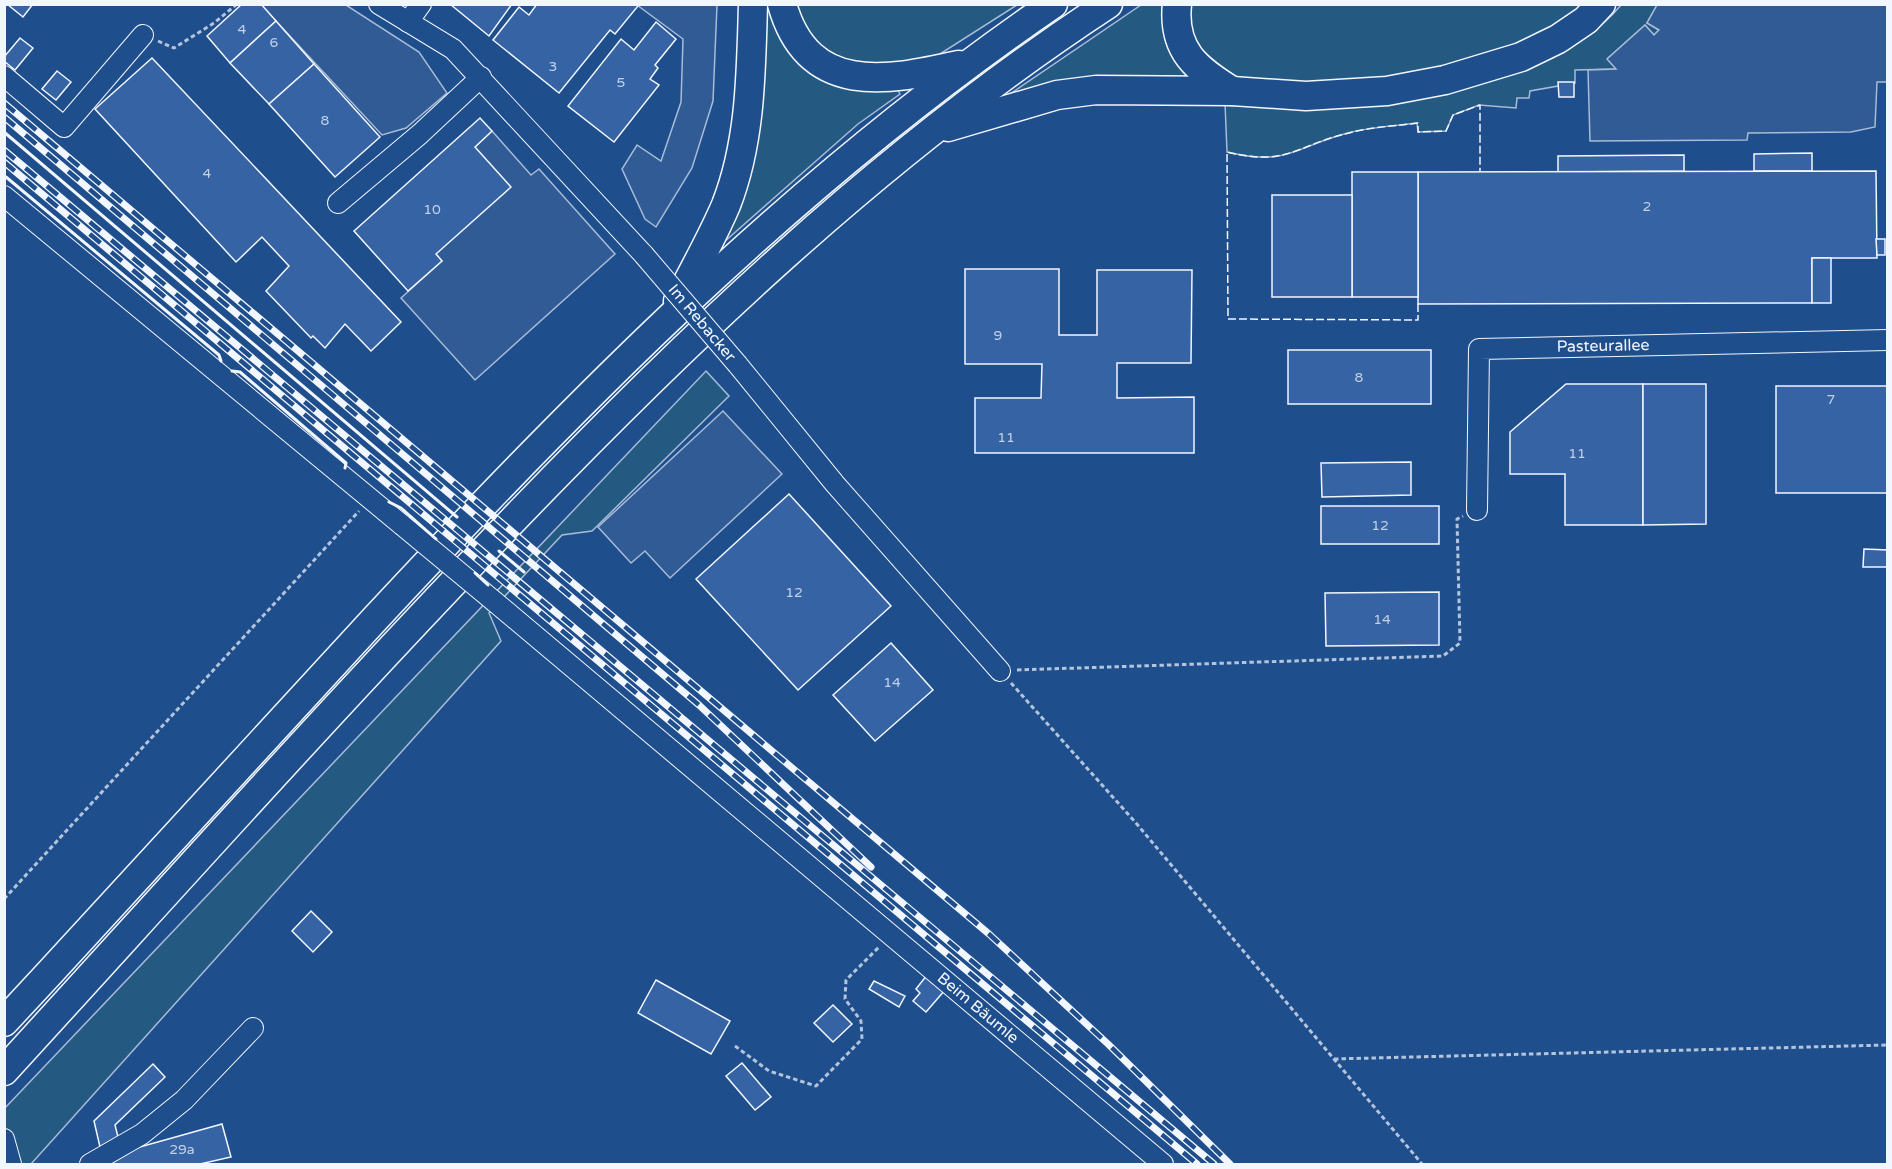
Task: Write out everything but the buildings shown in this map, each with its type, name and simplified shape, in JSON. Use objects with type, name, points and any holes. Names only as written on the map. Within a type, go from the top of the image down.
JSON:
[{"type":"highway","points":[[672,313],[726,205],[739,163],[749,109],[753,4]]},
{"type":"highway","points":[[782,4],[793,32],[802,46],[822,62],[849,75],[890,79],[967,63]]},
{"type":"highway","points":[[4,1022],[507,477],[672,313],[834,170],[967,63],[1053,4]]},
{"type":"highway","points":[[4,1071],[420,617],[582,448],[751,285],[848,200],[998,80],[1108,4]]},
{"type":"highway","points":[[1177,4],[1178,31],[1188,55],[1200,71],[1232,91]]},
{"type":"highway","points":[[932,132],[1019,105],[1096,90],[1345,95],[1387,91],[1445,80],[1521,57],[1558,39],[1586,20],[1601,4]]},
{"type":"street","name":"Im Rebacker","points":[[379,4],[453,49],[481,77],[644,255],[835,484],[1000,671]]},
{"type":"street","points":[[408,22],[421,4]]},
{"type":"street","points":[[4,76],[64,127],[143,34]]},
{"type":"street","points":[[338,203],[420,134],[481,77]]},
{"type":"street","name":"Beim Bäumle","points":[[4,196],[370,497],[1163,1164]]},
{"type":"street","name":"Pasteurallee","points":[[1477,510],[1479,349],[1887,339]]},
{"type":"street","points":[[90,1164],[142,1134],[184,1100],[253,1028]]},
{"type":"path","points":[[143,34],[174,48],[214,23],[237,4]]},
{"type":"path","points":[[4,899],[370,497]]},
{"type":"path","points":[[1000,671],[1443,656],[1460,643],[1457,519],[1477,510]]},
{"type":"path","points":[[1000,671],[1136,823],[1422,1164]]},
{"type":"path","points":[[735,1046],[769,1071],[816,1086],[862,1039],[861,1021],[846,999],[846,980],[890,934]]},
{"type":"path","points":[[1334,1059],[1887,1045]]},
{"type":"shaded area","points":[[1187,4],[1584,5],[1580,12],[1493,58],[1372,83],[1233,82],[1196,55]]},
{"type":"shaded area","points":[[261,5],[346,5],[419,52],[447,93],[406,128],[382,135]]},
{"type":"shaded area","points":[[637,5],[717,5],[713,101],[692,168],[656,227],[645,219],[622,169],[637,145],[661,161],[681,102],[683,39]]},
{"type":"shaded area","points":[[762,5],[770,5],[779,33],[896,87],[900,94],[858,124],[715,250]]},
{"type":"shaded area","points":[[792,5],[1017,5],[929,61],[860,70],[810,39]]},
{"type":"shaded area","points":[[1141,5],[1169,5],[1196,76],[1014,100],[1010,94]]},
{"type":"shaded area","points":[[1621,5],[1657,5],[1647,23],[1659,30],[1654,35],[1645,25],[1608,58],[1616,69],[1575,70],[1575,83],[1530,91],[1529,98],[1517,98],[1516,108],[1479,105],[1453,115],[1446,131],[1418,132],[1417,123],[1356,131],[1278,156],[1248,156],[1227,152],[1225,103],[1543,60],[1595,30]]},
{"type":"shaded area","points":[[1657,5],[1887,5],[1887,82],[1877,82],[1875,127],[1851,132],[1748,133],[1747,140],[1590,141],[1588,70],[1616,69],[1607,59],[1645,25],[1654,35],[1659,30],[1647,23]]},
{"type":"shaded area","points":[[492,131],[531,175],[539,169],[615,254],[475,380],[401,298],[442,261],[436,254],[475,147]]},
{"type":"shaded area","points":[[706,371],[729,396],[592,531],[562,535],[489,613],[501,641],[31,1164],[5,1164],[4,1109]]},
{"type":"shaded area","points":[[723,411],[782,474],[670,578],[645,551],[631,563],[598,527]]},
{"type":"railway","points":[[4,103],[989,934],[1108,1044],[1230,1164]]},
{"type":"railway","points":[[4,117],[699,705],[871,867]]},
{"type":"railway","points":[[4,150],[1214,1164]]},
{"type":"railway","points":[[4,162],[1197,1164]]},
{"type":"fence","points":[[1418,304],[1418,320],[1228,319],[1227,152],[1248,156],[1278,156],[1357,131],[1418,123],[1418,132],[1446,131],[1453,115],[1480,105],[1480,172]]},
{"type":"wall","points":[[4,132],[457,517]]},
{"type":"wall","points":[[4,179],[6,177],[219,355],[221,361]]},
{"type":"wall","points":[[232,371],[240,372],[346,463],[345,468]]},
{"type":"wall","points":[[389,502],[401,508],[436,539]]},
{"type":"wall","points":[[499,551],[524,572]]},
{"type":"wall","points":[[475,573],[488,585]]}]
